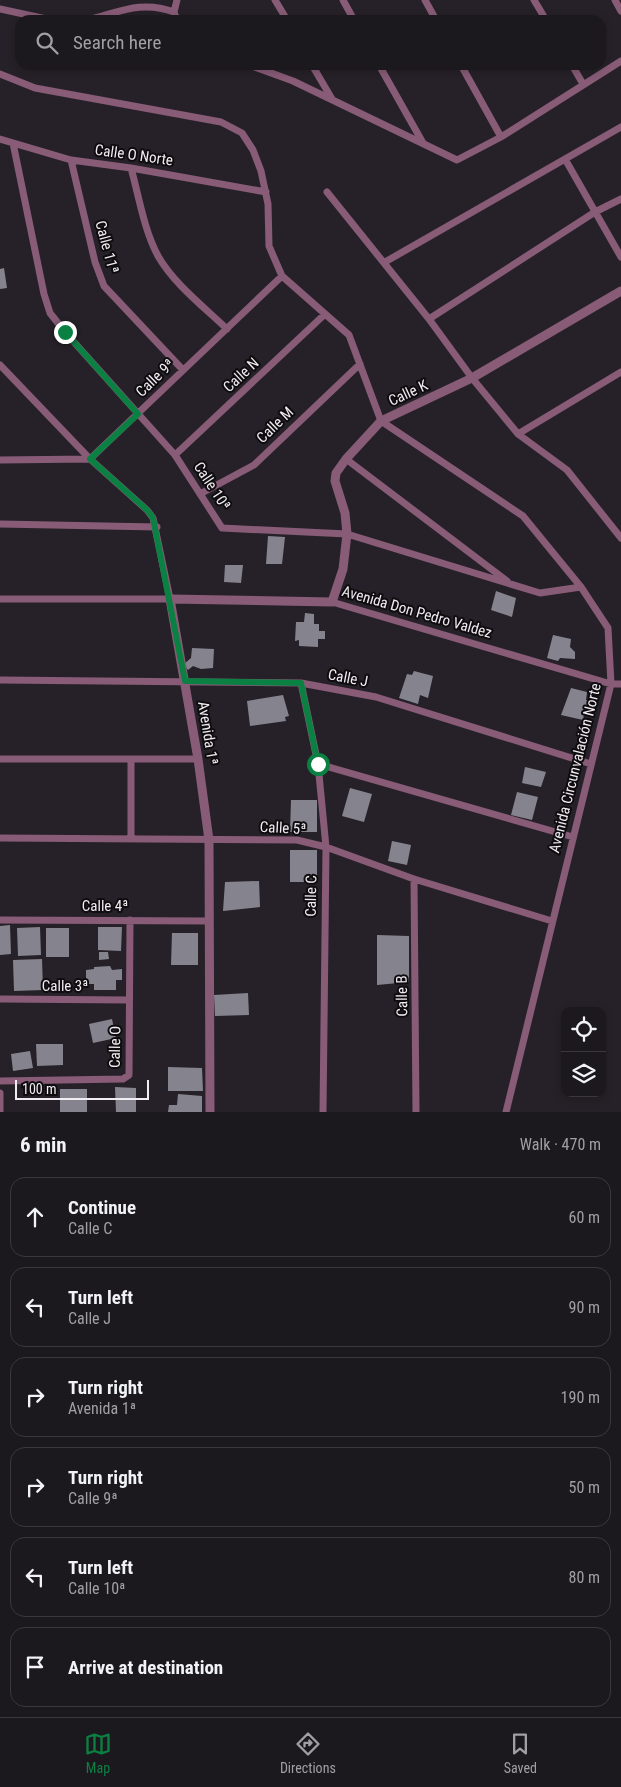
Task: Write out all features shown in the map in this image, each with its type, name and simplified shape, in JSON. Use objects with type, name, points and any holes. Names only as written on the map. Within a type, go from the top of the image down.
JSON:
[{"type":"street","points":[[175,15],[177,0]]},
{"type":"street","points":[[275,0],[284,15]]},
{"type":"street","points":[[343,0],[351,15]]},
{"type":"street","points":[[425,0],[433,15]]},
{"type":"street","points":[[534,0],[543,15]]},
{"type":"street","points":[[615,0],[621,11]]},
{"type":"street","points":[[105,15],[138,5],[160,6],[174,12]]},
{"type":"street","points":[[0,9],[28,15]]},
{"type":"street","points":[[263,70],[293,81],[457,160],[501,137],[621,61]]},
{"type":"street","points":[[315,70],[333,100]]},
{"type":"street","points":[[382,70],[424,144]]},
{"type":"street","points":[[464,70],[501,137]]},
{"type":"street","points":[[575,70],[583,84]]},
{"type":"street","points":[[0,74],[35,88],[221,122],[233,127],[245,137],[253,150],[266,192],[270,216],[269,246],[282,276],[349,335],[381,421]]},
{"type":"street","points":[[385,262],[621,127]]},
{"type":"street","name":"Calle O Norte","points":[[0,139],[71,160],[131,168],[266,192]]},
{"type":"street","name":"Calle 10ª","points":[[13,143],[44,294],[50,313],[175,455],[222,528],[347,534],[540,592],[581,587]]},
{"type":"street","points":[[565,159],[621,257]]},
{"type":"street","name":"Calle 11ª","points":[[71,160],[95,262],[104,286],[183,370]]},
{"type":"street","points":[[131,168],[144,218],[158,256],[169,272],[227,329]]},
{"type":"street","points":[[327,192],[385,262],[472,378],[518,434],[567,470],[621,538]]},
{"type":"street","points":[[429,319],[595,212],[621,199]]},
{"type":"street","name":"Calle 9ª","points":[[90,459],[282,276]]},
{"type":"street","name":"Calle K","points":[[332,602],[343,568],[347,534],[345,513],[335,481],[336,473],[346,459],[381,421],[472,378],[621,290]]},
{"type":"street","name":"Calle N","points":[[175,455],[325,314]]},
{"type":"street","name":"Calle M","points":[[200,494],[254,465],[360,364]]},
{"type":"street","name":"Avenida 1ª","points":[[0,365],[90,459],[147,510],[156,526],[185,681],[209,840],[210,1112]]},
{"type":"street","points":[[518,434],[621,372]]},
{"type":"street","name":"Avenida Circunvalación Norte","points":[[381,421],[522,516],[581,587],[608,628],[611,684],[506,1112]]},
{"type":"street","points":[[0,460],[90,459]]},
{"type":"street","points":[[346,459],[512,584]]},
{"type":"street","points":[[0,524],[156,526]]},
{"type":"street","name":"Avenida Don Pedro Valdez","points":[[0,599],[170,599],[332,602],[611,684],[621,684]]},
{"type":"street","name":"Calle J","points":[[0,680],[301,683],[376,697],[591,764]]},
{"type":"street","name":"Calle C","points":[[301,683],[318,764],[326,847],[323,1112]]},
{"type":"street","points":[[0,759],[198,759]]},
{"type":"street","points":[[131,759],[132,839]]},
{"type":"street","points":[[318,764],[573,837]]},
{"type":"street","name":"Calle 5ª","points":[[0,838],[289,840],[326,847],[414,879],[552,921]]},
{"type":"street","name":"Calle B","points":[[414,879],[416,1112]]},
{"type":"street","name":"Calle 4ª","points":[[0,920],[209,921]]},
{"type":"street","name":"Calle O","points":[[0,1081],[127,1078],[129,1075],[130,920]]},
{"type":"street","name":"Calle 3ª","points":[[0,999],[129,1000]]},
{"type":"street","points":[[0,1092],[0,1112]]},
{"type":"building","points":[[4,268],[7,288],[0,289],[0,269]]},
{"type":"building","points":[[268,536],[285,537],[282,564],[266,564]]},
{"type":"building","points":[[225,565],[243,565],[241,583],[224,582]]},
{"type":"building","points":[[496,591],[516,598],[512,617],[491,610]]},
{"type":"building","points":[[305,613],[314,614],[314,624],[319,624],[319,631],[325,631],[325,639],[318,639],[318,647],[299,646],[299,640],[295,641],[296,622],[304,622]]},
{"type":"building","points":[[553,635],[571,639],[570,647],[575,652],[575,659],[560,658],[558,661],[547,658]]},
{"type":"building","points":[[192,648],[214,649],[213,668],[201,669],[193,666],[188,670],[184,664],[191,658]]},
{"type":"building","points":[[414,671],[433,676],[428,698],[420,695],[418,704],[399,698],[407,674],[412,675]]},
{"type":"building","points":[[571,688],[587,692],[586,700],[590,701],[587,715],[584,714],[583,720],[561,715]]},
{"type":"building","points":[[283,695],[289,716],[285,717],[286,721],[250,726],[247,701]]},
{"type":"building","points":[[525,767],[546,772],[541,787],[522,783]]},
{"type":"building","points":[[350,788],[372,794],[364,822],[342,816]]},
{"type":"building","points":[[517,792],[538,797],[532,820],[511,815]]},
{"type":"building","points":[[291,800],[317,800],[317,832],[290,832]]},
{"type":"building","points":[[392,841],[411,845],[407,865],[388,861]]},
{"type":"building","points":[[290,850],[317,850],[317,882],[290,882]]},
{"type":"building","points":[[259,881],[260,907],[223,911],[225,882]]},
{"type":"building","points":[[10,925],[11,954],[0,955],[0,926]]},
{"type":"building","points":[[40,927],[41,955],[18,956],[17,928]]},
{"type":"building","points":[[98,927],[122,927],[121,951],[98,950]]},
{"type":"building","points":[[46,928],[69,928],[69,957],[46,957]]},
{"type":"building","points":[[172,933],[198,933],[198,965],[171,965]]},
{"type":"building","points":[[377,935],[409,936],[409,982],[377,985]]},
{"type":"building","points":[[99,952],[108,952],[109,959],[99,960]]},
{"type":"building","points":[[42,959],[43,990],[14,991],[13,960]]},
{"type":"building","points":[[110,966],[112,970],[122,969],[122,980],[116,980],[116,990],[94,990],[94,984],[86,984],[86,970],[94,969],[94,967]]},
{"type":"building","points":[[248,993],[249,1015],[215,1016],[214,995]]},
{"type":"building","points":[[112,1019],[116,1038],[93,1043],[89,1024]]},
{"type":"building","points":[[36,1044],[63,1044],[63,1065],[37,1066]]},
{"type":"building","points":[[30,1051],[33,1068],[13,1071],[11,1054]]},
{"type":"building","points":[[168,1067],[202,1068],[203,1091],[168,1091]]},
{"type":"building","points":[[115,1087],[136,1088],[136,1112],[116,1112]]},
{"type":"building","points":[[60,1089],[87,1089],[87,1112],[60,1112]]},
{"type":"building","points":[[178,1094],[202,1096],[202,1112],[168,1112],[169,1105],[177,1105]]},
{"type":"route","points":[[65,332],[138,414],[90,459],[147,510],[153,518],[185,681],[301,683],[318,764]]}]
